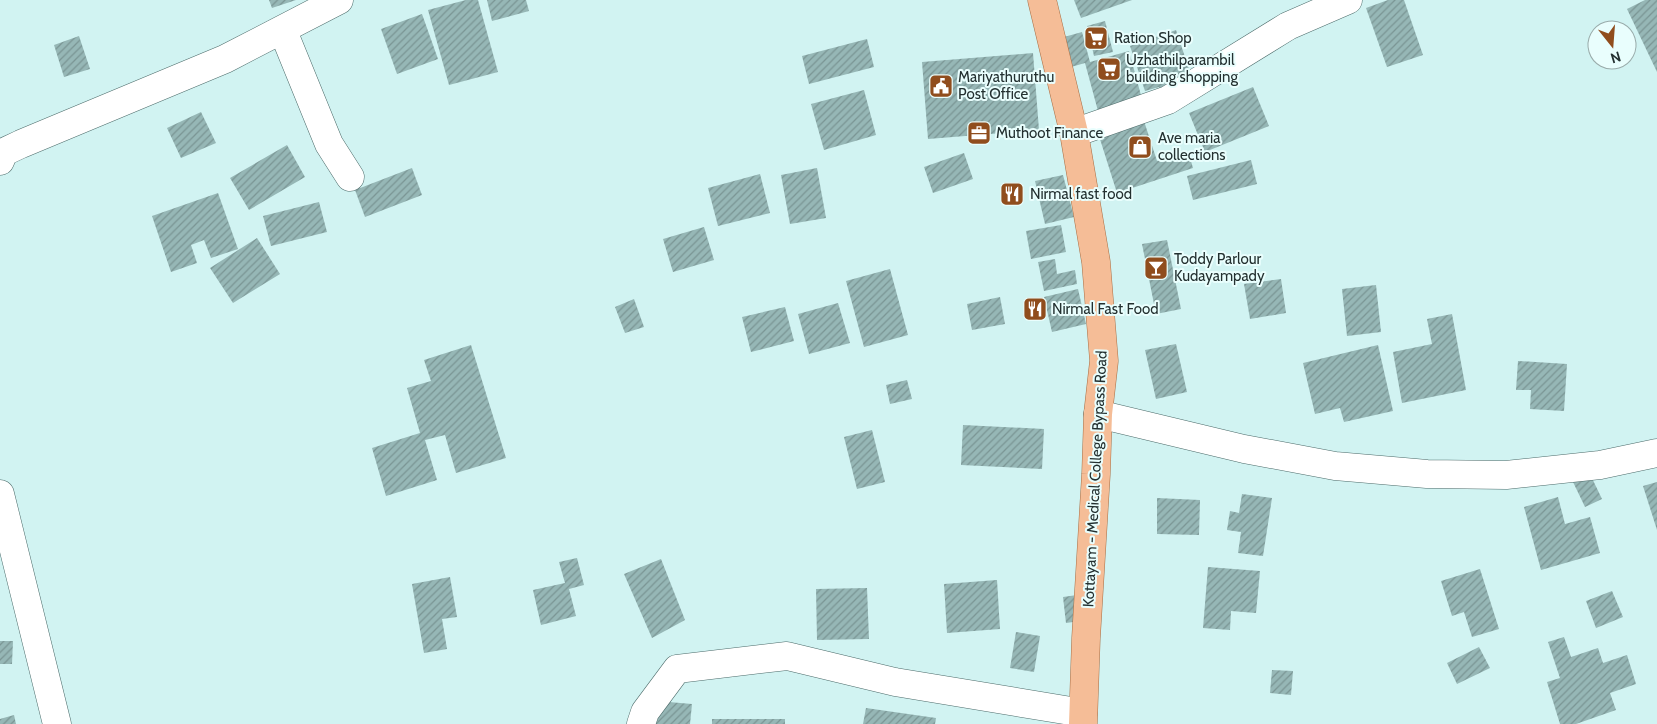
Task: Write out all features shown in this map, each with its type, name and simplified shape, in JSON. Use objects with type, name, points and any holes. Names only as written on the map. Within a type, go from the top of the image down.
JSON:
[{"type":"main road","name":"Kottayam - Medical College Bypass Road","points":[[1042,0],[1074,133],[1097,272],[1104,361],[1098,414],[1083,718]]},
{"type":"street","points":[[0,161],[4,152],[225,59],[283,31],[339,0]]},
{"type":"street","points":[[1074,133],[1168,100],[1288,26],[1348,0]]},
{"type":"street","points":[[283,31],[329,144],[350,177]]},
{"type":"street","points":[[1098,414],[1244,449],[1335,466],[1428,474],[1506,475],[1600,465],[1657,453]]},
{"type":"street","points":[[0,494],[57,724]]},
{"type":"street","points":[[642,724],[644,712],[677,669],[787,656],[895,682],[1083,718]]},
{"type":"building","points":[[269,0],[296,0],[272,8]]},
{"type":"building","points":[[466,0],[478,0],[498,72],[449,85],[428,10]]},
{"type":"building","points":[[487,0],[526,0],[529,11],[492,21]]},
{"type":"building","points":[[1074,0],[1132,0],[1081,18]]},
{"type":"building","points":[[1388,0],[1404,0],[1423,55],[1387,67],[1366,8]]},
{"type":"building","points":[[1645,0],[1657,0],[1657,72],[1637,30],[1637,20],[1632,20],[1627,9]]},
{"type":"building","points":[[422,14],[438,59],[397,74],[381,29]]},
{"type":"building","points":[[1105,21],[1113,52],[1094,56],[1087,26]]},
{"type":"building","points":[[1176,30],[1193,81],[1161,92],[1159,87],[1145,91],[1130,46]]},
{"type":"building","points":[[1082,32],[1090,62],[1129,51],[1142,99],[1098,111],[1085,63],[1071,67],[1064,37]]},
{"type":"building","points":[[79,36],[90,69],[64,77],[54,45]]},
{"type":"building","points":[[867,39],[874,67],[809,84],[802,56]]},
{"type":"building","points":[[1033,53],[1039,130],[928,139],[922,62]]},
{"type":"building","points":[[1253,87],[1269,126],[1205,152],[1189,113]]},
{"type":"building","points":[[864,90],[876,135],[824,150],[811,104]]},
{"type":"building","points":[[201,112],[216,143],[181,158],[167,128]]},
{"type":"building","points":[[1144,121],[1157,161],[1188,151],[1193,168],[1117,193],[1099,136]]},
{"type":"building","points":[[287,145],[305,177],[249,210],[230,178]]},
{"type":"building","points":[[964,153],[973,179],[933,193],[924,167]]},
{"type":"building","points":[[1251,160],[1257,184],[1193,200],[1187,176]]},
{"type":"building","points":[[412,168],[422,195],[365,217],[355,190]]},
{"type":"building","points":[[817,168],[826,218],[790,224],[781,175]]},
{"type":"building","points":[[760,174],[770,213],[718,226],[708,188]]},
{"type":"building","points":[[1063,175],[1074,217],[1045,224],[1035,181]]},
{"type":"building","points":[[218,193],[238,249],[211,258],[204,240],[191,245],[197,263],[171,272],[152,216]]},
{"type":"building","points":[[319,202],[327,232],[271,246],[263,216]]},
{"type":"building","points":[[1061,225],[1066,252],[1031,259],[1026,231]]},
{"type":"building","points":[[704,227],[714,260],[673,272],[663,239]]},
{"type":"building","points":[[257,238],[280,274],[233,303],[210,268]]},
{"type":"building","points":[[1167,240],[1181,309],[1156,314],[1142,244]]},
{"type":"building","points":[[1055,259],[1057,274],[1075,270],[1077,284],[1044,291],[1038,262]]},
{"type":"building","points":[[890,269],[908,335],[864,347],[846,281]]},
{"type":"building","points":[[1281,279],[1286,313],[1250,319],[1244,284]]},
{"type":"building","points":[[1376,285],[1381,332],[1347,336],[1342,289]]},
{"type":"building","points":[[1078,289],[1086,324],[1052,332],[1044,297]]},
{"type":"building","points":[[1000,297],[1005,324],[972,330],[967,304]]},
{"type":"building","points":[[634,299],[644,327],[625,333],[615,307]]},
{"type":"building","points":[[838,303],[850,343],[809,354],[798,314]]},
{"type":"building","points":[[785,307],[794,341],[751,352],[742,317]]},
{"type":"building","points":[[1452,314],[1466,390],[1402,403],[1393,352],[1432,344],[1427,319]]},
{"type":"building","points":[[1176,344],[1187,392],[1156,399],[1145,350]]},
{"type":"building","points":[[471,345],[506,458],[456,473],[445,435],[425,440],[437,480],[386,496],[372,448],[420,433],[407,388],[431,381],[424,360]]},
{"type":"building","points":[[1378,345],[1393,411],[1344,422],[1340,408],[1315,414],[1303,363]]},
{"type":"building","points":[[1518,361],[1567,364],[1564,411],[1530,409],[1531,390],[1516,390]]},
{"type":"building","points":[[907,380],[912,399],[890,404],[886,385]]},
{"type":"building","points":[[963,425],[1044,429],[1042,469],[961,465]]},
{"type":"building","points":[[872,430],[885,482],[857,489],[844,437]]},
{"type":"building","points":[[1590,474],[1602,499],[1585,507],[1573,482]]},
{"type":"building","points":[[1657,482],[1657,530],[1643,486]]},
{"type":"building","points":[[1242,494],[1272,498],[1263,556],[1238,553],[1241,532],[1227,530],[1230,511],[1239,513]]},
{"type":"building","points":[[1558,497],[1565,524],[1590,517],[1600,553],[1541,570],[1524,507]]},
{"type":"building","points":[[1157,498],[1200,500],[1199,535],[1157,534]]},
{"type":"building","points":[[577,558],[584,585],[569,589],[576,616],[541,625],[533,590],[565,583],[559,562]]},
{"type":"building","points":[[661,559],[685,620],[652,638],[624,574]]},
{"type":"building","points":[[1208,567],[1260,571],[1256,613],[1231,611],[1230,630],[1203,628]]},
{"type":"building","points":[[1480,569],[1499,629],[1472,637],[1464,612],[1452,616],[1441,581]]},
{"type":"building","points":[[450,577],[457,617],[442,619],[447,649],[424,653],[412,584]]},
{"type":"building","points":[[997,580],[1000,629],[947,633],[944,584]]},
{"type":"building","points":[[867,588],[869,639],[817,640],[816,589]]},
{"type":"building","points":[[1612,591],[1623,617],[1596,628],[1586,601]]},
{"type":"building","points":[[1077,595],[1080,621],[1066,623],[1063,597]]},
{"type":"building","points":[[1016,632],[1040,636],[1034,672],[1010,668]]},
{"type":"building","points":[[1564,637],[1571,657],[1598,648],[1603,663],[1627,655],[1636,684],[1610,693],[1616,710],[1576,724],[1560,724],[1547,682],[1560,678],[1548,642]]},
{"type":"building","points":[[0,641],[13,641],[12,664],[0,664]]},
{"type":"building","points":[[1479,647],[1490,668],[1457,684],[1447,663]]},
{"type":"building","points":[[1272,670],[1293,671],[1291,695],[1270,693]]},
{"type":"building","points":[[657,701],[692,704],[690,724],[654,724]]},
{"type":"building","points":[[866,708],[936,718],[935,724],[863,724]]},
{"type":"building","points":[[14,715],[16,724],[0,724],[0,719]]},
{"type":"building","points":[[712,719],[785,719],[785,724],[712,724]]},
{"type":"place","name":"Ration Shop","points":[[1096,38]]},
{"type":"place","name":"Uzhathilparambil building shopping","points":[[1109,69]]},
{"type":"place","name":"Mariyathuruthu Post Office","points":[[941,86]]},
{"type":"place","name":"Muthoot Finance","points":[[979,133]]},
{"type":"place","name":"Ave maria collections","points":[[1140,147]]},
{"type":"place","name":"Nirmal fast food","points":[[1012,194]]},
{"type":"place","name":"Toddy Parlour Kudayampady","points":[[1156,268]]},
{"type":"place","name":"Nirmal Fast Food","points":[[1035,309]]}]
